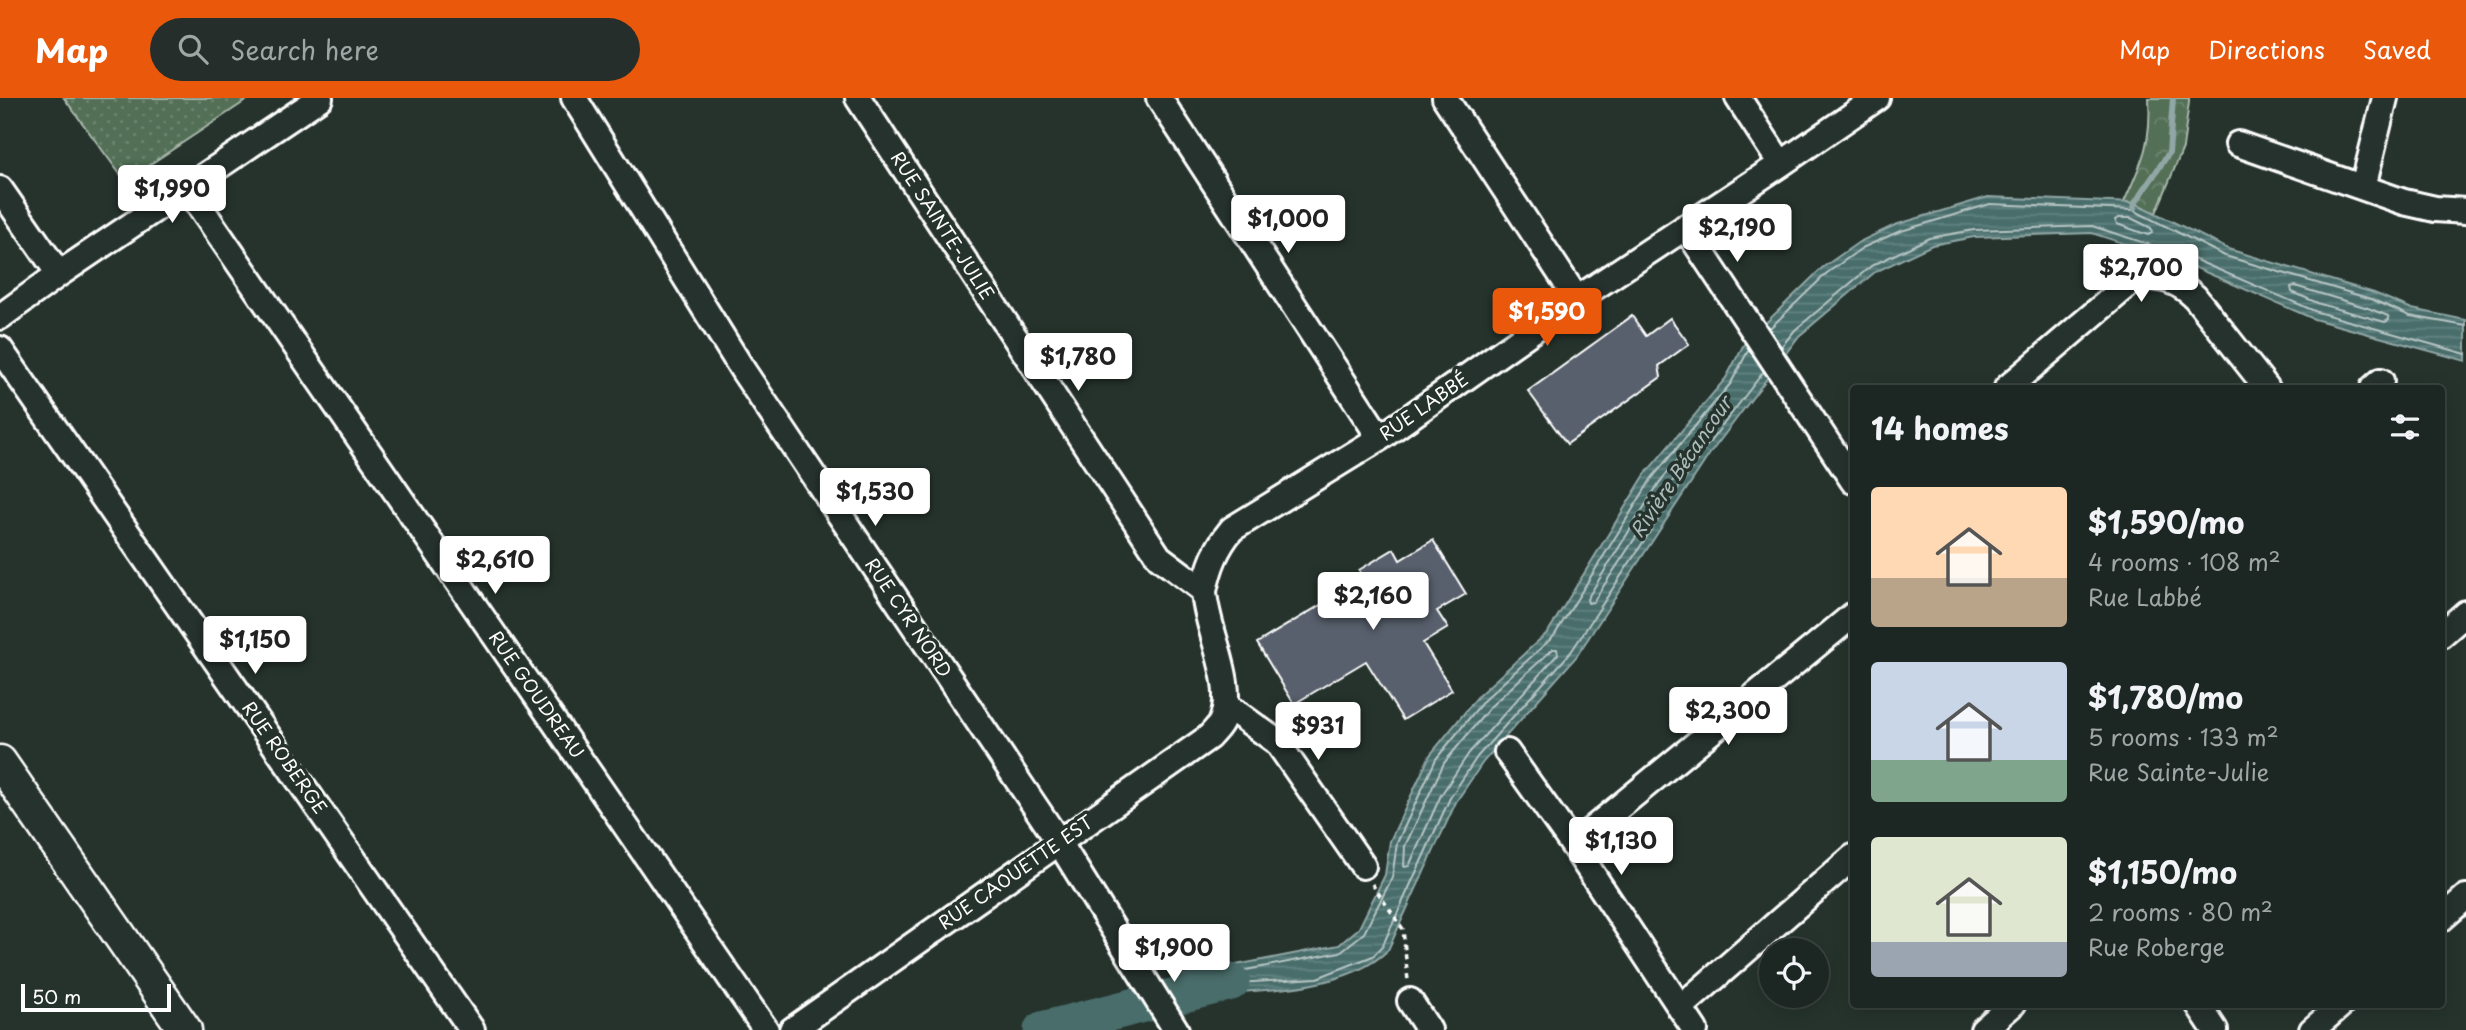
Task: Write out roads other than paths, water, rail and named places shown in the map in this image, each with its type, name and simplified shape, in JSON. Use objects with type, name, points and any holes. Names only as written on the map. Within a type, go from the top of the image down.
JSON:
[{"type":"main road","points":[[0,762],[185,1030]]},
{"type":"street","points":[[0,317],[59,274],[320,98]]},
{"type":"street","name":"RUE CYR NORD","points":[[575,98],[744,372],[1059,842],[1172,1022]]},
{"type":"street","name":"RUE SAINTE-JULIE","points":[[858,98],[1159,557],[1204,591]]},
{"type":"street","points":[[1159,98],[1380,438]]},
{"type":"street","points":[[1445,98],[1577,299]]},
{"type":"street","points":[[1738,98],[1782,164]]},
{"type":"street","name":"RUE LABBÉ","points":[[1204,591],[1208,569],[1219,545],[1232,529],[1380,438],[1577,299],[1877,98]]},
{"type":"street","points":[[2362,187],[2385,98]]},
{"type":"street","points":[[2238,144],[2404,202],[2435,209],[2466,211]]},
{"type":"street","name":"RUE GOUDREAU","points":[[187,188],[766,1030]]},
{"type":"street","points":[[0,190],[59,274]]},
{"type":"street","points":[[1685,227],[1850,476]]},
{"type":"street","points":[[2011,385],[2137,277],[2169,279],[2184,287],[2195,297],[2265,385]]},
{"type":"street","name":"RUE ROBERGE","points":[[0,349],[472,1030]]},
{"type":"street","points":[[1204,591],[1205,608],[1226,684],[1226,705],[1276,742],[1365,872]]},
{"type":"street","points":[[2445,631],[2466,613]]},
{"type":"street","points":[[1573,845],[1850,617]]},
{"type":"street","name":"RUE CAOUETTE EST","points":[[792,1030],[1209,737],[1222,721],[1226,705]]},
{"type":"street","points":[[1507,752],[1573,845],[1695,1030]]},
{"type":"street","points":[[1680,1009],[1850,860]]},
{"type":"street","points":[[2445,915],[2466,897]]},
{"type":"street","points":[[1410,1001],[1429,1030]]},
{"type":"street","points":[[1983,1030],[2008,1008]]},
{"type":"street","points":[[2201,1008],[2215,1030]]},
{"type":"street","points":[[2312,1030],[2337,1008]]},
{"type":"water","points":[[1988,197],[2135,203],[2228,249],[2374,293],[2412,309],[2466,320],[2466,361],[2314,319],[2189,265],[2092,233],[1974,237],[1932,245],[1875,272],[1799,336],[1709,455],[1576,657],[1483,762],[1456,802],[1388,950],[1369,964],[1320,983],[1264,991],[1185,995],[1184,975],[1339,945],[1359,928],[1385,875],[1390,841],[1430,755],[1479,695],[1548,632],[1646,473],[1726,378],[1744,344],[1822,268],[1859,242],[1895,225]]},
{"type":"waterway","points":[[2134,208],[2169,153],[2173,98]]},
{"type":"waterway","name":"Rivière Bécancour","points":[[1042,1030],[1231,982]]}]
